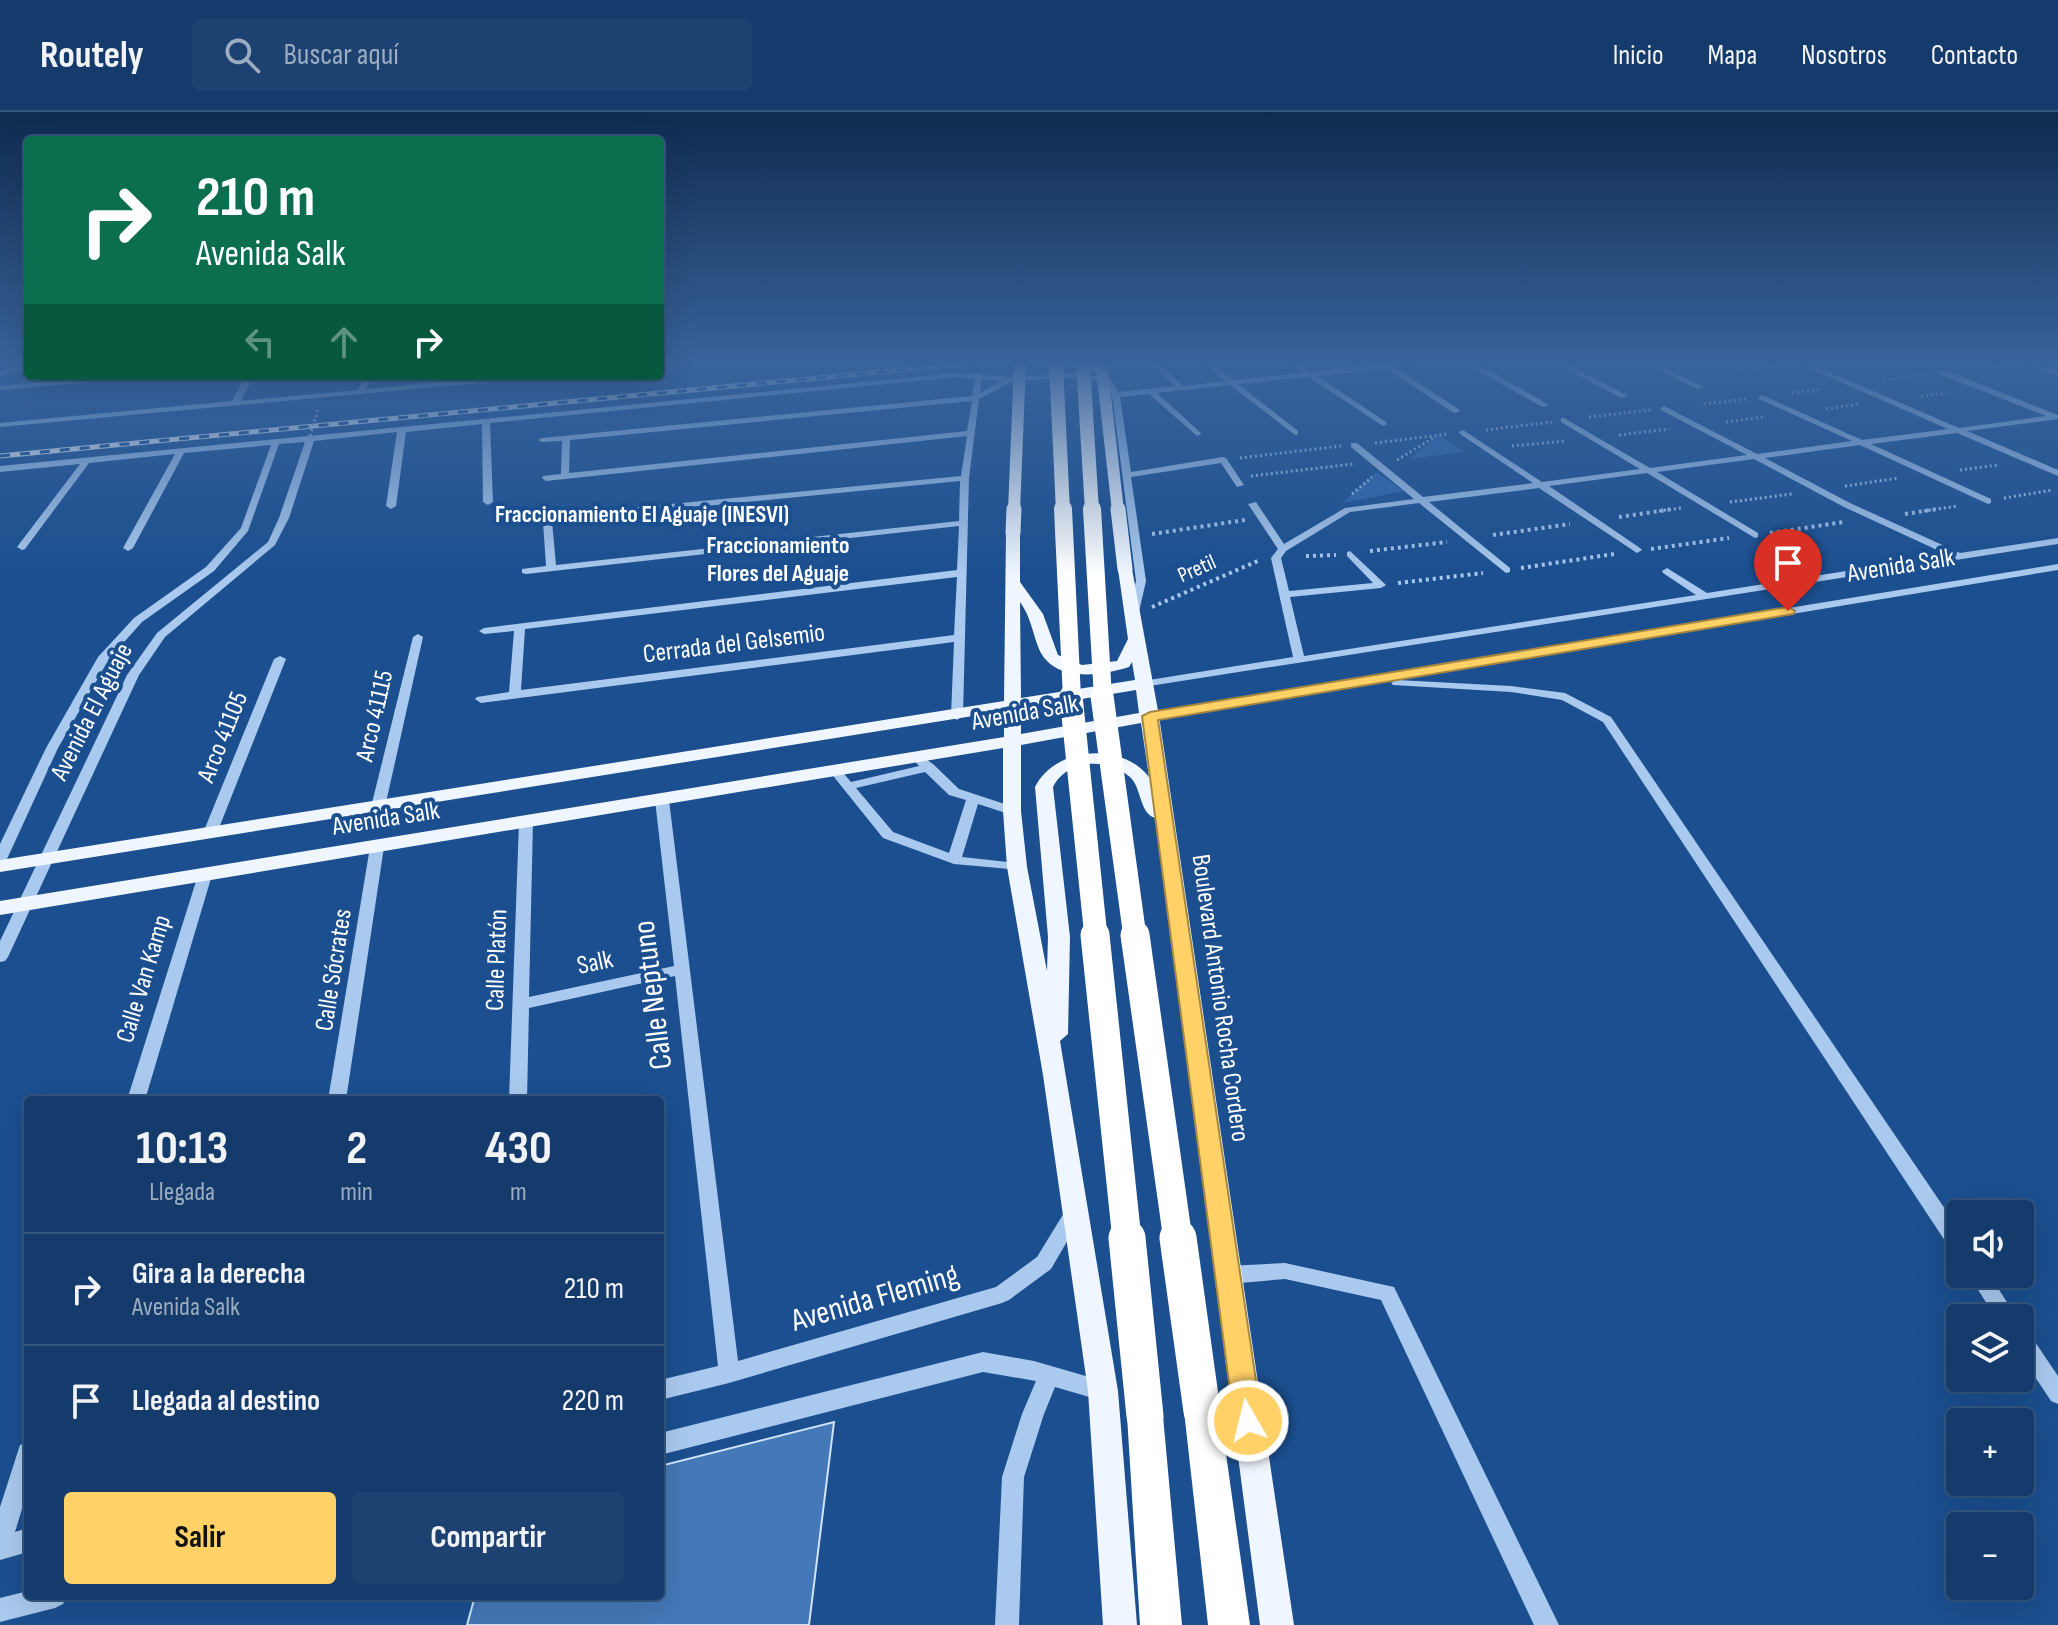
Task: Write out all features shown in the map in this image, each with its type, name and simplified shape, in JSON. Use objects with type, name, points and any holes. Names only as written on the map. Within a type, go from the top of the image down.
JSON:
[{"type":"highway","points":[[1059,434],[1072,709],[1145,1416],[1161,1625]]},
{"type":"highway","points":[[1087,434],[1103,705],[1229,1625]]},
{"type":"main road","points":[[1017,434],[1013,533],[1012,811],[1017,867],[1055,1075],[1103,1391],[1120,1625]]},
{"type":"main road","points":[[1013,582],[1038,619],[1047,650],[1062,664],[1085,670],[1110,669],[1123,664],[1134,627],[1109,434]]},
{"type":"main road","name":"Boulevard Antonio Rocha Cordero","points":[[1134,627],[1150,716],[1277,1625]]},
{"type":"main road","name":"Avenida Salk","points":[[0,866],[1143,684]]},
{"type":"main road","name":"Avenida Salk","points":[[0,908],[712,792],[842,779],[1150,716]]},
{"type":"main road","points":[[702,756],[712,792]]},
{"type":"main road","points":[[1055,1075],[1059,937],[1044,787],[1046,779],[1062,765],[1074,761],[1101,760],[1127,767],[1143,781],[1168,843]]},
{"type":"street","points":[[0,469],[349,434]]},
{"type":"street","points":[[391,506],[401,434]]},
{"type":"street","points":[[486,434],[488,502]]},
{"type":"street","points":[[542,440],[611,434]]},
{"type":"street","points":[[546,478],[966,434]]},
{"type":"street","points":[[957,716],[965,478],[972,434]]},
{"type":"street","name":"Boulevard Antonio Rocha Cordero","points":[[1122,434],[1141,581],[1134,627]]},
{"type":"street","points":[[1465,434],[1637,550]]},
{"type":"street","points":[[1586,434],[1755,535]]},
{"type":"street","points":[[1712,434],[1847,505],[1958,557]]},
{"type":"street","points":[[1837,434],[1988,501]]},
{"type":"street","points":[[1280,553],[1348,510],[1933,434]]},
{"type":"street","points":[[1967,434],[2058,473]]},
{"type":"street","name":"Avenida El Aguaje","points":[[0,957],[133,675],[161,635],[272,543],[284,518],[310,437]]},
{"type":"street","points":[[565,476],[566,438]]},
{"type":"street","name":"Avenida El Aguaje","points":[[0,859],[52,748],[104,657],[138,620],[210,569],[245,529],[276,442]]},
{"type":"street","points":[[1354,445],[1506,570]]},
{"type":"street","points":[[128,548],[181,451]]},
{"type":"street","points":[[1128,475],[1223,460],[1238,482]]},
{"type":"street","points":[[22,547],[86,461]]},
{"type":"street","points":[[528,521],[965,478]]},
{"type":"street","points":[[1253,504],[1280,553],[1283,595],[1299,660]]},
{"type":"street","points":[[547,519],[551,568]]},
{"type":"street","points":[[526,571],[963,523]]},
{"type":"street","name":"Avenida Salk","points":[[1143,684],[2058,541]]},
{"type":"street","points":[[1283,595],[1381,585],[1350,554]]},
{"type":"street","name":"Avenida Salk","points":[[1150,716],[2058,567]]},
{"type":"street","points":[[1667,571],[1705,596]]},
{"type":"street","name":"Cerrada del Gelsemio","points":[[484,631],[961,573]]},
{"type":"street","points":[[515,695],[520,627]]},
{"type":"street","name":"Arco 41115","points":[[378,807],[418,637]]},
{"type":"street","name":"Cerrada del Gelsemio","points":[[481,699],[958,638]]},
{"type":"street","name":"Arco 41105","points":[[210,833],[280,659]]},
{"type":"street","points":[[1370,682],[1511,689],[1565,697],[1607,720],[1946,1226]]},
{"type":"street","points":[[924,762],[954,792],[1012,811]]},
{"type":"street","points":[[842,779],[888,835],[954,860],[1017,867]]},
{"type":"street","points":[[954,860],[973,799]]},
{"type":"street","name":"Calle Neptuno","points":[[662,800],[729,1373]]},
{"type":"street","name":"Calle Platón","points":[[518,1096],[526,822]]},
{"type":"street","name":"Calle Sócrates","points":[[338,1096],[377,847]]},
{"type":"street","name":"Calle Van Kamp","points":[[137,1096],[205,875]]},
{"type":"street","name":"Salk","points":[[520,1004],[680,970]]},
{"type":"street","name":"Avenida Fleming","points":[[664,1389],[1002,1294],[1044,1263],[1075,1214]]},
{"type":"street","points":[[1228,1275],[1285,1271],[1387,1293],[1547,1625]]},
{"type":"street","points":[[2034,1358],[2058,1394]]},
{"type":"street","points":[[664,1443],[983,1362],[1103,1391]]},
{"type":"street","points":[[1007,1625],[1013,1477],[1049,1376]]},
{"type":"street","points":[[24,1466],[0,1546],[24,1541]]},
{"type":"street","points":[[0,1610],[39,1600]]},
{"type":"path","points":[[1223,460],[1437,436]]},
{"type":"path","points":[[1238,482],[1374,461]]},
{"type":"path","points":[[1135,537],[1262,517]]},
{"type":"path","points":[[1394,548],[1532,530]]},
{"type":"path","name":"Pretil","points":[[1134,627],[1255,561],[1280,553]]},
{"type":"shaded area","points":[[1440,434],[1464,452],[1409,459]]},
{"type":"shaded area","points":[[1376,472],[1404,491],[1343,503]]},
{"type":"building","points":[[834,1422],[809,1625],[467,1625],[474,1600],[664,1600],[664,1465]]},
{"type":"railway","points":[[0,456],[235,434]]},
{"type":"district","name":"Fraccionamiento El Aguaje (INESVI)","points":[[642,514]]},
{"type":"district","name":"Fraccionamiento Flores del Aguaje","points":[[778,559]]},
{"type":"route","points":[[1248,1421],[1150,716],[1788,611]]}]
